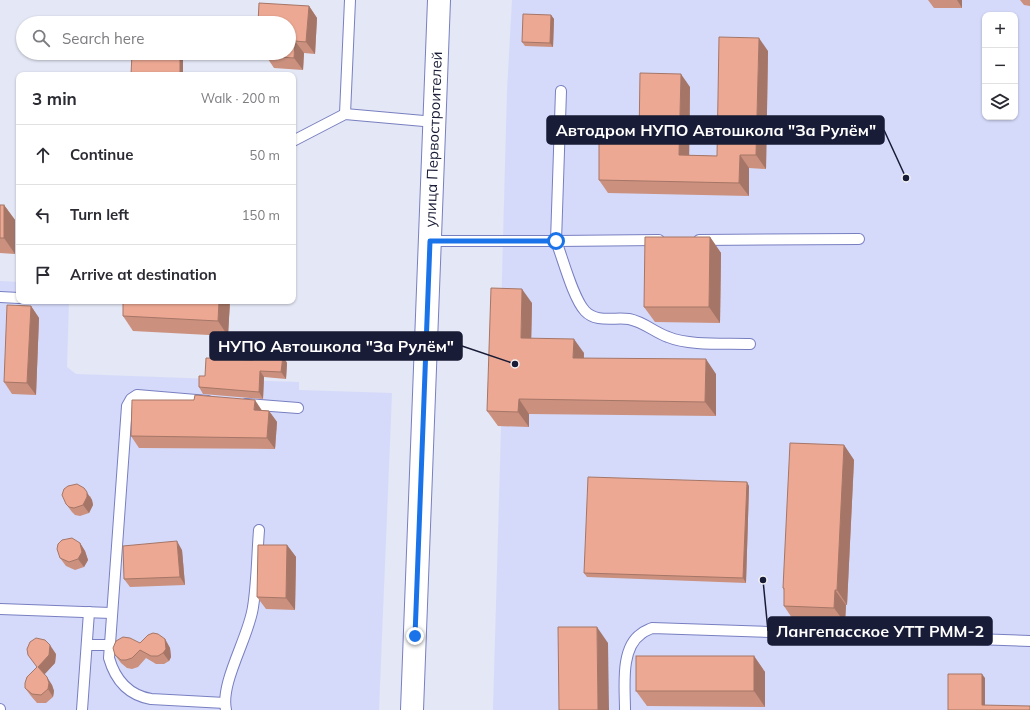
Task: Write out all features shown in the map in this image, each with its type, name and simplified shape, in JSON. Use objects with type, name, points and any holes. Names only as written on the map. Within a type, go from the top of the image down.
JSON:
[{"type":"street","name":"улица Первостроителей","points":[[412,710],[439,0]]},
{"type":"lane","points":[[345,114],[350,0]]},
{"type":"lane","points":[[561,91],[556,241],[578,302],[586,313],[596,318],[628,319],[641,323],[668,337],[688,342],[750,344]]},
{"type":"lane","points":[[296,139],[345,114],[435,122]]},
{"type":"lane","points":[[688,240],[859,239]]},
{"type":"lane","points":[[430,241],[672,240]]},
{"type":"lane","points":[[0,297],[16,298]]},
{"type":"lane","points":[[221,402],[137,395],[131,398],[127,406],[111,613],[109,658],[112,668],[119,681],[131,692],[141,697],[151,699],[226,706],[229,678],[249,624],[253,607],[258,530]]},
{"type":"lane","points":[[237,403],[298,408]]},
{"type":"lane","points":[[0,609],[111,613]]},
{"type":"lane","points":[[82,710],[89,612]]},
{"type":"lane","points":[[625,710],[625,659],[639,634],[652,628],[1030,641]]},
{"type":"lane","points":[[87,645],[110,645]]},
{"type":"shaded area","points":[[512,0],[1030,0],[1030,710],[493,710],[501,428],[501,426],[498,426],[507,91]]},
{"type":"shaded area","points":[[0,281],[16,282],[16,304],[69,304],[67,367],[76,374],[299,382],[299,390],[392,393],[379,710],[0,710]]},
{"type":"building","points":[[259,3],[309,6],[306,42],[296,41],[296,16],[258,16]]},
{"type":"building","points":[[523,14],[551,15],[550,43],[522,42]]},
{"type":"building","points":[[719,37],[759,38],[756,155],[740,155],[739,183],[599,180],[599,138],[639,139],[640,73],[681,74],[679,155],[717,156]]},
{"type":"building","points":[[132,60],[180,60],[180,72],[131,72]]},
{"type":"building","points":[[0,205],[4,205],[4,238],[0,238]]},
{"type":"building","points":[[645,237],[710,237],[709,307],[644,307]]},
{"type":"building","points":[[491,288],[522,289],[521,338],[574,339],[573,358],[706,359],[705,402],[519,399],[518,412],[487,411]]},
{"type":"building","points":[[123,304],[219,304],[218,321],[123,316]]},
{"type":"building","points":[[7,305],[31,306],[27,383],[4,382]]},
{"type":"building","points":[[253,354],[283,356],[281,372],[260,371],[259,392],[199,387],[199,376],[205,376],[206,358],[253,360]]},
{"type":"building","points":[[195,395],[255,400],[254,410],[269,411],[267,438],[131,436],[132,400],[194,400]]},
{"type":"building","points":[[790,443],[844,445],[837,590],[835,590],[834,608],[784,606],[783,588]]},
{"type":"building","points":[[588,477],[747,482],[743,578],[584,573]]},
{"type":"building","points":[[77,484],[84,488],[87,492],[87,497],[83,505],[74,508],[69,507],[62,495],[64,489],[68,486]]},
{"type":"building","points":[[72,538],[80,543],[82,552],[78,559],[69,562],[60,558],[57,549],[58,544],[62,540]]},
{"type":"building","points":[[177,541],[180,577],[124,579],[123,546]]},
{"type":"building","points":[[258,545],[287,545],[286,598],[257,597]]},
{"type":"building","points":[[558,627],[597,627],[598,710],[559,710]]},
{"type":"building","points":[[153,633],[158,634],[165,639],[166,649],[158,656],[151,656],[140,650],[132,658],[126,660],[121,660],[115,655],[113,648],[116,641],[123,637],[130,638],[140,643],[148,635]]},
{"type":"building","points":[[36,638],[45,640],[50,645],[49,655],[38,667],[47,677],[49,683],[48,689],[41,695],[32,694],[25,688],[27,677],[37,667],[28,655],[27,649],[30,642]]},
{"type":"building","points":[[636,656],[754,656],[754,691],[636,691]]},
{"type":"building","points":[[948,674],[982,674],[982,705],[1030,706],[1030,710],[948,710]]},
{"type":"place","name":"Автодром НУПО Автошкола \"За Рулём\"","points":[[906,178]]},
{"type":"place","name":"НУПО Автошкола \"За Рулём\"","points":[[515,364]]},
{"type":"place","name":"Лангепасское УТТ РММ-2","points":[[763,580]]},
{"type":"route","points":[[415,636],[430,241],[556,241]]}]
